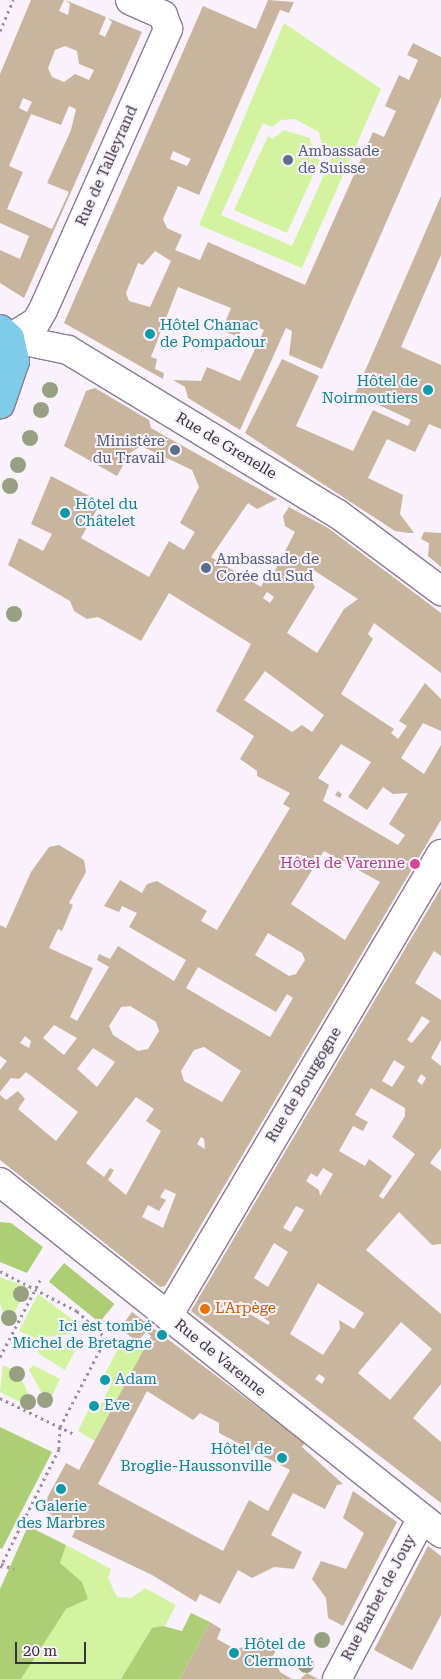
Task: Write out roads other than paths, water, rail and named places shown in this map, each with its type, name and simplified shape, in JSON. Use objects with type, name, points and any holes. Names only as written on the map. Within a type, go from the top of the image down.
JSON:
[{"type":"main road","points":[[0,405],[16,361],[5,334]]},
{"type":"street","name":"Rue de Talleyrand","points":[[5,334],[36,322],[43,310],[168,29],[163,15],[130,0]]},
{"type":"street","name":"Rue de Grenelle","points":[[5,334],[68,350],[338,514],[441,591]]},
{"type":"street","name":"Rue de Bourgogne","points":[[168,1316],[441,854]]},
{"type":"street","name":"Rue de Varenne","points":[[0,1182],[431,1526]]},
{"type":"street","name":"Rue Barbet de Jouy","points":[[337,1679],[431,1526]]},
{"type":"place","name":"Ambassade de Suisse","points":[[288,160]]},
{"type":"place","name":"Hôtel Chanac de Pompadour","points":[[150,334]]},
{"type":"place","name":"Hôtel de Noirmoutiers","points":[[428,390]]},
{"type":"place","name":"Ministère du Travail","points":[[175,450]]},
{"type":"place","name":"Hôtel du Châtelet","points":[[65,513]]},
{"type":"place","name":"Ambassade de Corée du Sud","points":[[206,568]]},
{"type":"place","name":"Hôtel de Varenne","points":[[415,864]]},
{"type":"place","name":"L'Arpège","points":[[205,1309]]},
{"type":"place","name":"Ici est tombé Michel de Bretagne","points":[[162,1335]]},
{"type":"place","name":"Adam","points":[[105,1380]]},
{"type":"place","name":"Eve","points":[[94,1406]]},
{"type":"place","name":"Hôtel de Broglie-Haussonville","points":[[282,1458]]},
{"type":"place","name":"Galerie des Marbres","points":[[61,1489]]},
{"type":"place","name":"Hôtel de Clermont","points":[[234,1653]]}]
